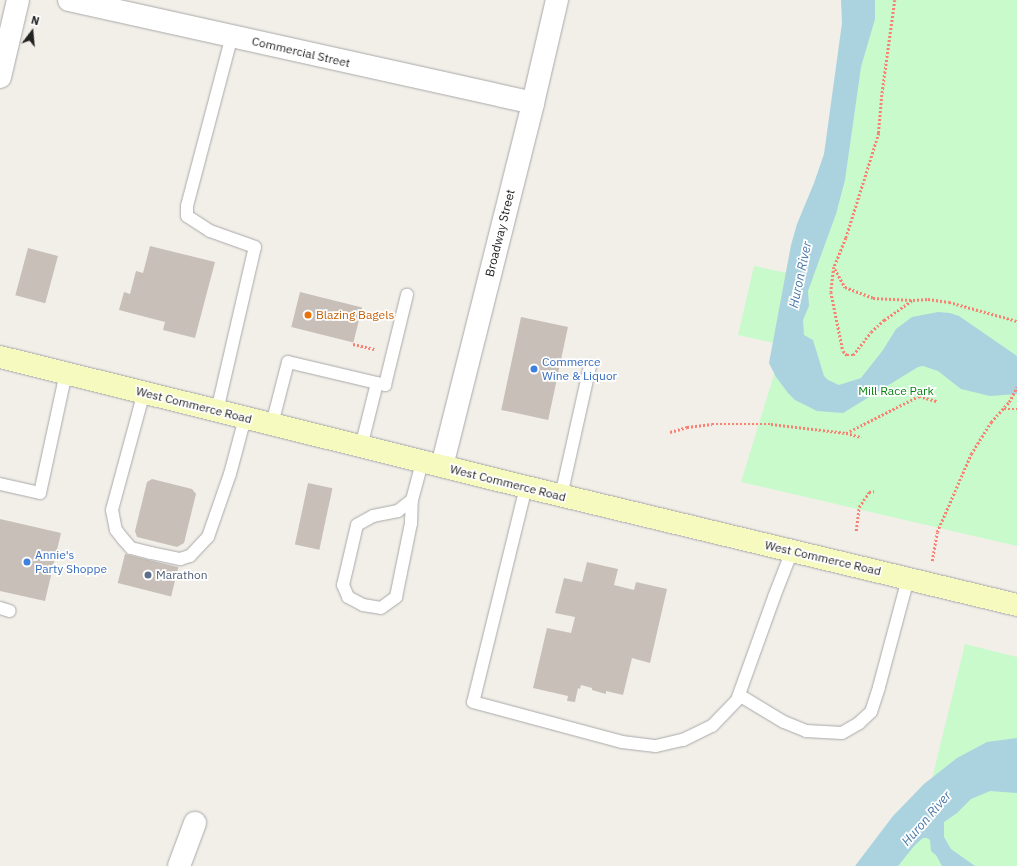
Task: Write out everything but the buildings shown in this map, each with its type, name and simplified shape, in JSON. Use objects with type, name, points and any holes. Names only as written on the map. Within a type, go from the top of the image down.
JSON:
[{"type":"main road","name":"West Commerce Road","points":[[0,357],[561,496],[1017,605]]},
{"type":"street","points":[[0,77],[18,0]]},
{"type":"street","name":"Commercial Street","points":[[69,0],[533,104]]},
{"type":"street","name":"Broadway Street","points":[[432,464],[533,104],[558,0]]},
{"type":"street","points":[[179,866],[195,823]]},
{"type":"lane","points":[[217,410],[255,247],[210,231],[187,216],[187,206],[232,36]]},
{"type":"lane","points":[[272,424],[288,362],[385,385],[407,295]]},
{"type":"lane","points":[[561,496],[590,366]]},
{"type":"lane","points":[[0,484],[40,493],[66,373]]},
{"type":"lane","points":[[361,446],[377,383]]},
{"type":"lane","points":[[144,392],[112,510],[116,530],[131,548],[180,559],[190,556],[208,537],[230,474],[245,418]]},
{"type":"lane","points":[[412,500],[411,523],[396,597],[381,608],[363,605],[348,597],[343,585],[357,525],[373,516],[398,511],[412,500],[432,464]]},
{"type":"lane","points":[[526,487],[473,702],[622,742],[656,746],[682,740],[712,726],[737,700],[792,551]]},
{"type":"lane","points":[[739,696],[784,722],[806,731],[842,733],[859,723],[871,712],[918,581]]},
{"type":"path","points":[[896,0],[882,95],[879,133],[846,238],[834,267],[831,292],[834,314],[843,351],[847,355],[853,355],[871,332],[884,320],[913,300]]},
{"type":"path","points":[[834,267],[845,287],[873,298],[913,300],[928,299],[949,302],[1017,321]]},
{"type":"path","points":[[353,344],[376,350]]},
{"type":"path","points":[[918,581],[936,532],[971,454],[991,422],[1010,402],[1017,387]]},
{"type":"path","points":[[846,433],[919,396],[937,401]]},
{"type":"path","points":[[1003,409],[1017,409]]},
{"type":"path","points":[[670,432],[687,427],[712,424],[770,424],[846,433],[862,437]]},
{"type":"path","points":[[856,531],[859,507],[869,492],[874,490]]},
{"type":"green space","name":"Mill Race Park","points":[[863,0],[1017,0],[1017,546],[741,482],[783,345],[738,335],[754,266],[802,276]]},
{"type":"green space","points":[[965,644],[1017,657],[1017,866],[870,866],[931,783]]},
{"type":"water","name":"Huron River","points":[[841,0],[875,0],[875,19],[861,67],[845,180],[836,214],[808,291],[809,306],[803,320],[804,335],[813,340],[824,376],[828,380],[839,385],[861,378],[883,350],[896,329],[912,317],[938,312],[950,313],[959,316],[1017,356],[1017,394],[990,396],[961,389],[938,371],[923,366],[918,367],[843,413],[817,411],[795,400],[788,393],[776,377],[769,363],[791,245],[797,224],[824,154],[842,23]]},
{"type":"water","name":"Huron River","points":[[1017,738],[1017,793],[990,791],[971,799],[957,813],[944,822],[944,837],[951,849],[975,866],[942,866],[936,855],[931,851],[930,840],[923,838],[915,845],[898,866],[855,866],[893,816],[924,784],[957,758],[987,742]]},
{"type":"place","name":"Blazing Bagels","points":[[308,315]]},
{"type":"place","name":"Commerce Wine & Liquor","points":[[534,369]]},
{"type":"place","name":"Annie's Party Shoppe","points":[[27,562]]},
{"type":"place","name":"Marathon","points":[[148,575]]}]
